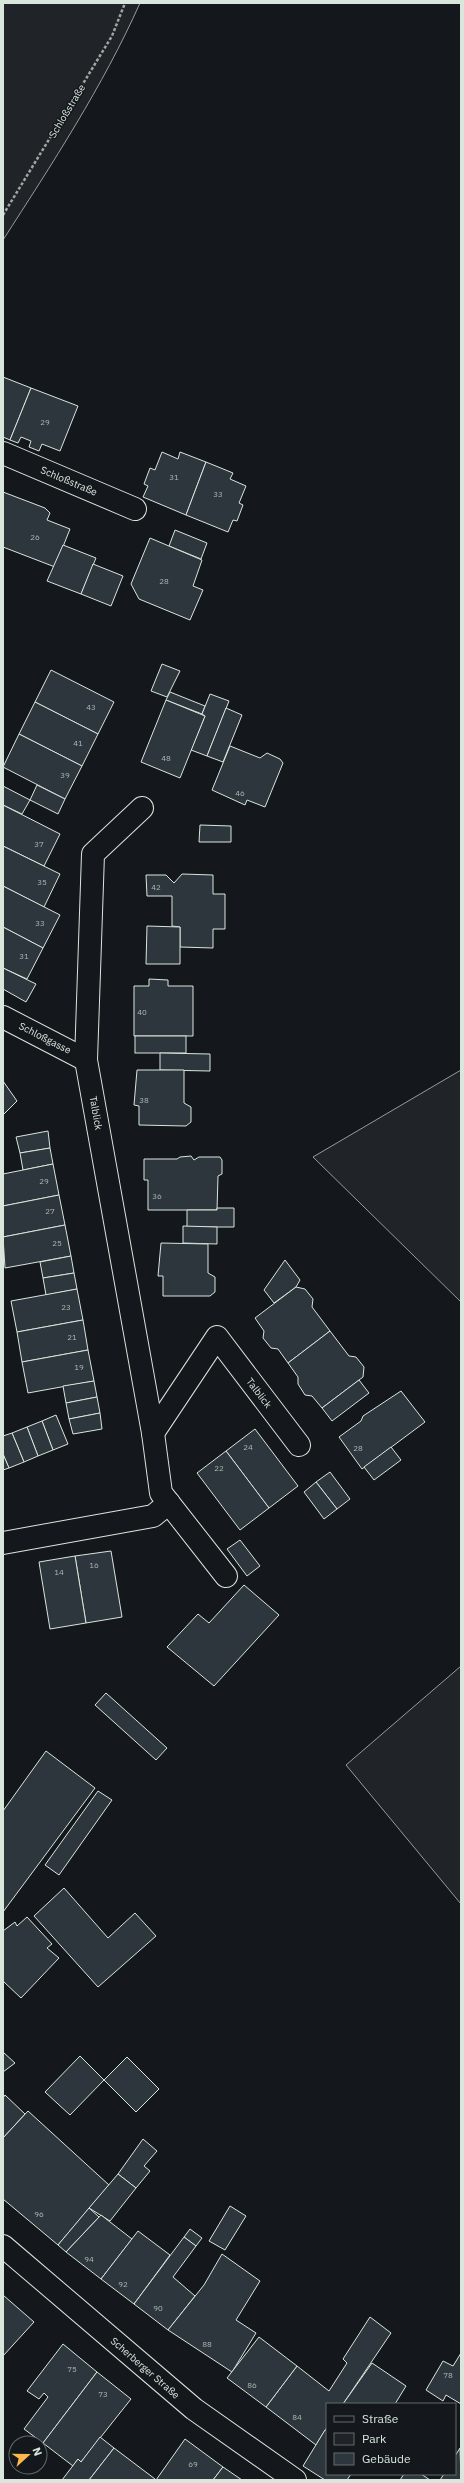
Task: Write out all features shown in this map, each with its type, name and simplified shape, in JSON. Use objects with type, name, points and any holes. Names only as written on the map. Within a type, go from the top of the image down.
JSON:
[{"type":"street","name":"Schloßstraße","points":[[3,453],[135,509]]},
{"type":"street","name":"Talblick","points":[[142,808],[93,854],[86,1060],[154,1433],[161,1493],[226,1576]]},
{"type":"street","name":"Schloßgasse","points":[[3,1017],[86,1060]]},
{"type":"street","name":"Talblick","points":[[154,1433],[216,1337],[298,1444]]},
{"type":"street","points":[[3,1543],[153,1516],[169,1503]]},
{"type":"street","name":"Scherberger Straße","points":[[3,2246],[194,2409],[295,2480]]},
{"type":"path","name":"Schloßstraße","points":[[3,215],[112,36],[125,3]]},
{"type":"green space","points":[[3,3],[140,3],[126,34],[76,124],[3,240]]},
{"type":"green space","points":[[461,1070],[461,1302],[313,1157]]},
{"type":"green space","points":[[461,1666],[461,1904],[346,1765]]},
{"type":"building","points":[[3,377],[31,388],[10,440],[3,437]]},
{"type":"building","points":[[31,388],[78,406],[60,451],[42,444],[39,451],[29,447],[31,441],[21,437],[18,443],[10,440]]},
{"type":"building","points":[[162,452],[178,459],[180,452],[206,462],[186,515],[143,497],[148,486],[144,484],[150,468],[155,470]]},
{"type":"building","points":[[206,462],[233,473],[230,479],[246,486],[239,503],[243,505],[237,521],[233,520],[228,532],[186,515]]},
{"type":"building","points":[[3,492],[45,508],[50,513],[47,520],[70,529],[55,567],[3,547]]},
{"type":"building","points":[[175,530],[207,543],[201,559],[169,546]]},
{"type":"building","points":[[150,538],[202,560],[193,586],[203,590],[190,620],[139,599],[131,584]]},
{"type":"building","points":[[63,545],[96,558],[81,594],[47,581]]},
{"type":"building","points":[[93,564],[123,576],[111,606],[81,594]]},
{"type":"building","points":[[162,664],[180,671],[167,697],[151,691]]},
{"type":"building","points":[[51,670],[114,702],[98,734],[35,702]]},
{"type":"building","points":[[170,692],[205,706],[202,714],[166,700]]},
{"type":"building","points":[[210,694],[229,701],[207,756],[191,750],[205,716],[202,714]]},
{"type":"building","points":[[166,700],[205,716],[180,778],[141,762]]},
{"type":"building","points":[[35,702],[98,734],[82,766],[19,734]]},
{"type":"building","points":[[226,708],[242,715],[223,762],[207,756]]},
{"type":"building","points":[[19,734],[82,766],[65,799],[3,767]]},
{"type":"building","points":[[230,746],[260,758],[267,753],[280,759],[283,763],[265,807],[247,800],[245,805],[212,790]]},
{"type":"building","points":[[37,785],[65,799],[58,814],[30,800]]},
{"type":"building","points":[[3,786],[30,800],[22,814],[3,805]]},
{"type":"building","points":[[3,805],[60,834],[44,866],[3,846]]},
{"type":"building","points":[[200,825],[231,826],[231,842],[199,842]]},
{"type":"building","points":[[3,846],[60,874],[44,907],[3,886]]},
{"type":"building","points":[[182,874],[213,875],[213,894],[225,894],[225,929],[213,929],[213,948],[180,947],[180,927],[172,926],[172,896],[147,896],[146,875],[166,875],[174,883]]},
{"type":"building","points":[[3,886],[60,915],[43,948],[3,927]]},
{"type":"building","points":[[147,926],[180,927],[180,964],[146,964]]},
{"type":"building","points":[[3,927],[43,948],[27,979],[3,968]]},
{"type":"building","points":[[3,968],[36,984],[26,1002],[3,989]]},
{"type":"building","points":[[149,979],[168,980],[168,986],[193,986],[193,1036],[134,1036],[134,986],[149,986]]},
{"type":"building","points":[[135,1036],[186,1036],[186,1053],[135,1053]]},
{"type":"building","points":[[160,1053],[210,1054],[210,1071],[160,1070]]},
{"type":"building","points":[[137,1070],[184,1070],[184,1103],[191,1107],[191,1122],[186,1126],[139,1125],[139,1106],[134,1105]]},
{"type":"building","points":[[3,1081],[17,1101],[3,1115]]},
{"type":"building","points":[[48,1131],[50,1148],[20,1153],[16,1137]]},
{"type":"building","points":[[50,1148],[53,1164],[23,1170],[20,1153]]},
{"type":"building","points":[[191,1156],[194,1160],[199,1157],[220,1157],[222,1160],[222,1174],[218,1176],[217,1210],[148,1210],[148,1180],[144,1180],[144,1159],[177,1159],[180,1157]]},
{"type":"building","points":[[53,1164],[59,1195],[3,1206],[3,1174]]},
{"type":"building","points":[[59,1195],[65,1225],[3,1237],[3,1206]]},
{"type":"building","points":[[217,1208],[234,1208],[234,1227],[187,1227],[187,1210],[217,1210]]},
{"type":"building","points":[[65,1225],[71,1256],[5,1268],[3,1237]]},
{"type":"building","points":[[183,1226],[217,1227],[217,1244],[183,1243]]},
{"type":"building","points":[[161,1243],[208,1244],[208,1273],[215,1277],[215,1292],[210,1296],[163,1296],[163,1276],[158,1276]]},
{"type":"building","points":[[71,1256],[74,1273],[43,1278],[40,1262]]},
{"type":"building","points":[[285,1260],[300,1280],[296,1287],[274,1303],[264,1290]]},
{"type":"building","points":[[74,1273],[77,1289],[46,1295],[43,1278]]},
{"type":"building","points":[[296,1287],[305,1289],[313,1299],[312,1307],[330,1331],[288,1363],[278,1349],[271,1348],[263,1338],[264,1331],[255,1318]]},
{"type":"building","points":[[77,1289],[83,1320],[17,1332],[11,1301]]},
{"type":"building","points":[[83,1320],[88,1350],[22,1362],[17,1332]]},
{"type":"building","points":[[330,1331],[349,1356],[356,1357],[364,1367],[363,1377],[322,1408],[312,1396],[305,1395],[298,1384],[298,1377],[288,1363]]},
{"type":"building","points":[[88,1350],[94,1381],[28,1393],[22,1362]]},
{"type":"building","points":[[359,1380],[369,1393],[332,1421],[322,1408]]},
{"type":"building","points":[[94,1381],[97,1397],[66,1403],[63,1386]]},
{"type":"building","points":[[401,1391],[425,1422],[362,1469],[339,1437],[361,1421],[363,1416]]},
{"type":"building","points":[[97,1397],[100,1413],[69,1419],[66,1403]]},
{"type":"building","points":[[100,1413],[102,1429],[73,1434],[69,1419]]},
{"type":"building","points":[[56,1415],[68,1444],[53,1450],[42,1421]]},
{"type":"building","points":[[42,1421],[53,1450],[38,1456],[27,1427]]},
{"type":"building","points":[[27,1427],[38,1456],[24,1462],[12,1433]]},
{"type":"building","points":[[255,1429],[298,1486],[269,1508],[226,1451]]},
{"type":"building","points":[[12,1433],[24,1462],[9,1468],[3,1454],[3,1436]]},
{"type":"building","points":[[391,1447],[401,1460],[374,1480],[364,1467]]},
{"type":"building","points":[[226,1451],[269,1508],[240,1530],[197,1473]]},
{"type":"building","points":[[3,1454],[9,1468],[3,1470]]},
{"type":"building","points":[[330,1472],[350,1499],[337,1509],[316,1482]]},
{"type":"building","points":[[316,1482],[337,1509],[324,1519],[304,1492]]},
{"type":"building","points":[[240,1540],[260,1566],[247,1576],[227,1549]]},
{"type":"building","points":[[111,1551],[122,1617],[86,1623],[75,1556]]},
{"type":"building","points":[[75,1556],[86,1623],[50,1629],[39,1562]]},
{"type":"building","points":[[244,1585],[279,1615],[214,1686],[167,1647],[198,1614],[209,1623]]},
{"type":"building","points":[[106,1693],[167,1748],[156,1760],[95,1705]]},
{"type":"building","points":[[46,1751],[95,1788],[3,1912],[3,1811]]},
{"type":"building","points":[[98,1791],[112,1800],[59,1875],[45,1865]]},
{"type":"building","points":[[64,1888],[108,1938],[135,1913],[156,1936],[98,1987],[34,1916]]},
{"type":"building","points":[[27,1917],[52,1944],[47,1948],[59,1958],[21,1998],[3,1981],[3,1931],[15,1922],[17,1926]]},
{"type":"building","points":[[3,2052],[15,2063],[3,2072]]},
{"type":"building","points":[[80,2056],[104,2080],[70,2115],[45,2092]]},
{"type":"building","points":[[127,2057],[159,2089],[136,2112],[104,2080]]},
{"type":"building","points":[[5,2095],[25,2114],[3,2138],[3,2098]]},
{"type":"building","points":[[28,2111],[109,2185],[58,2245],[3,2199],[3,2138]]},
{"type":"building","points":[[143,2139],[157,2151],[144,2166],[150,2171],[136,2188],[118,2174]]},
{"type":"building","points":[[118,2174],[136,2188],[110,2221],[89,2208]]},
{"type":"building","points":[[230,2206],[246,2216],[225,2250],[209,2241]]},
{"type":"building","points":[[89,2208],[99,2217],[66,2252],[58,2245]]},
{"type":"building","points":[[101,2215],[132,2239],[101,2279],[66,2252]]},
{"type":"building","points":[[190,2229],[202,2238],[196,2246],[184,2237]]},
{"type":"building","points":[[138,2231],[170,2255],[134,2304],[101,2279]]},
{"type":"building","points":[[184,2237],[196,2246],[173,2277],[195,2296],[168,2330],[134,2304]]},
{"type":"building","points":[[222,2254],[260,2281],[236,2320],[256,2333],[232,2372],[168,2330],[204,2285]]},
{"type":"building","points":[[3,2295],[34,2322],[3,2356]]},
{"type":"building","points":[[370,2317],[391,2333],[344,2403],[326,2403],[326,2429],[316,2445],[266,2407],[297,2366],[329,2391],[347,2363],[343,2359]]},
{"type":"building","points":[[259,2337],[297,2366],[266,2407],[227,2378]]},
{"type":"building","points":[[63,2344],[97,2372],[48,2436],[48,2435],[32,2435],[24,2429],[48,2397],[44,2393],[39,2399],[27,2391]]},
{"type":"building","points":[[461,2353],[461,2404],[446,2395],[443,2401],[426,2390],[443,2361],[453,2366]]},
{"type":"building","points":[[372,2363],[406,2386],[396,2403],[344,2403]]},
{"type":"building","points":[[97,2372],[131,2399],[81,2462],[78,2459],[73,2466],[48,2447],[48,2436]]},
{"type":"building","points":[[325,2430],[326,2475],[350,2475],[347,2480],[325,2480],[303,2466]]},
{"type":"building","points":[[100,2437],[114,2448],[89,2480],[62,2480],[78,2459],[81,2462]]},
{"type":"building","points":[[185,2439],[223,2467],[213,2480],[156,2480]]},
{"type":"building","points":[[114,2448],[155,2479],[89,2480]]},
{"type":"building","points":[[460,2448],[461,2480],[440,2480],[443,2475],[456,2475],[456,2454]]},
{"type":"building","points":[[223,2467],[242,2480],[213,2480]]},
{"type":"building","points":[[403,2475],[422,2475],[430,2480],[400,2480]]}]
